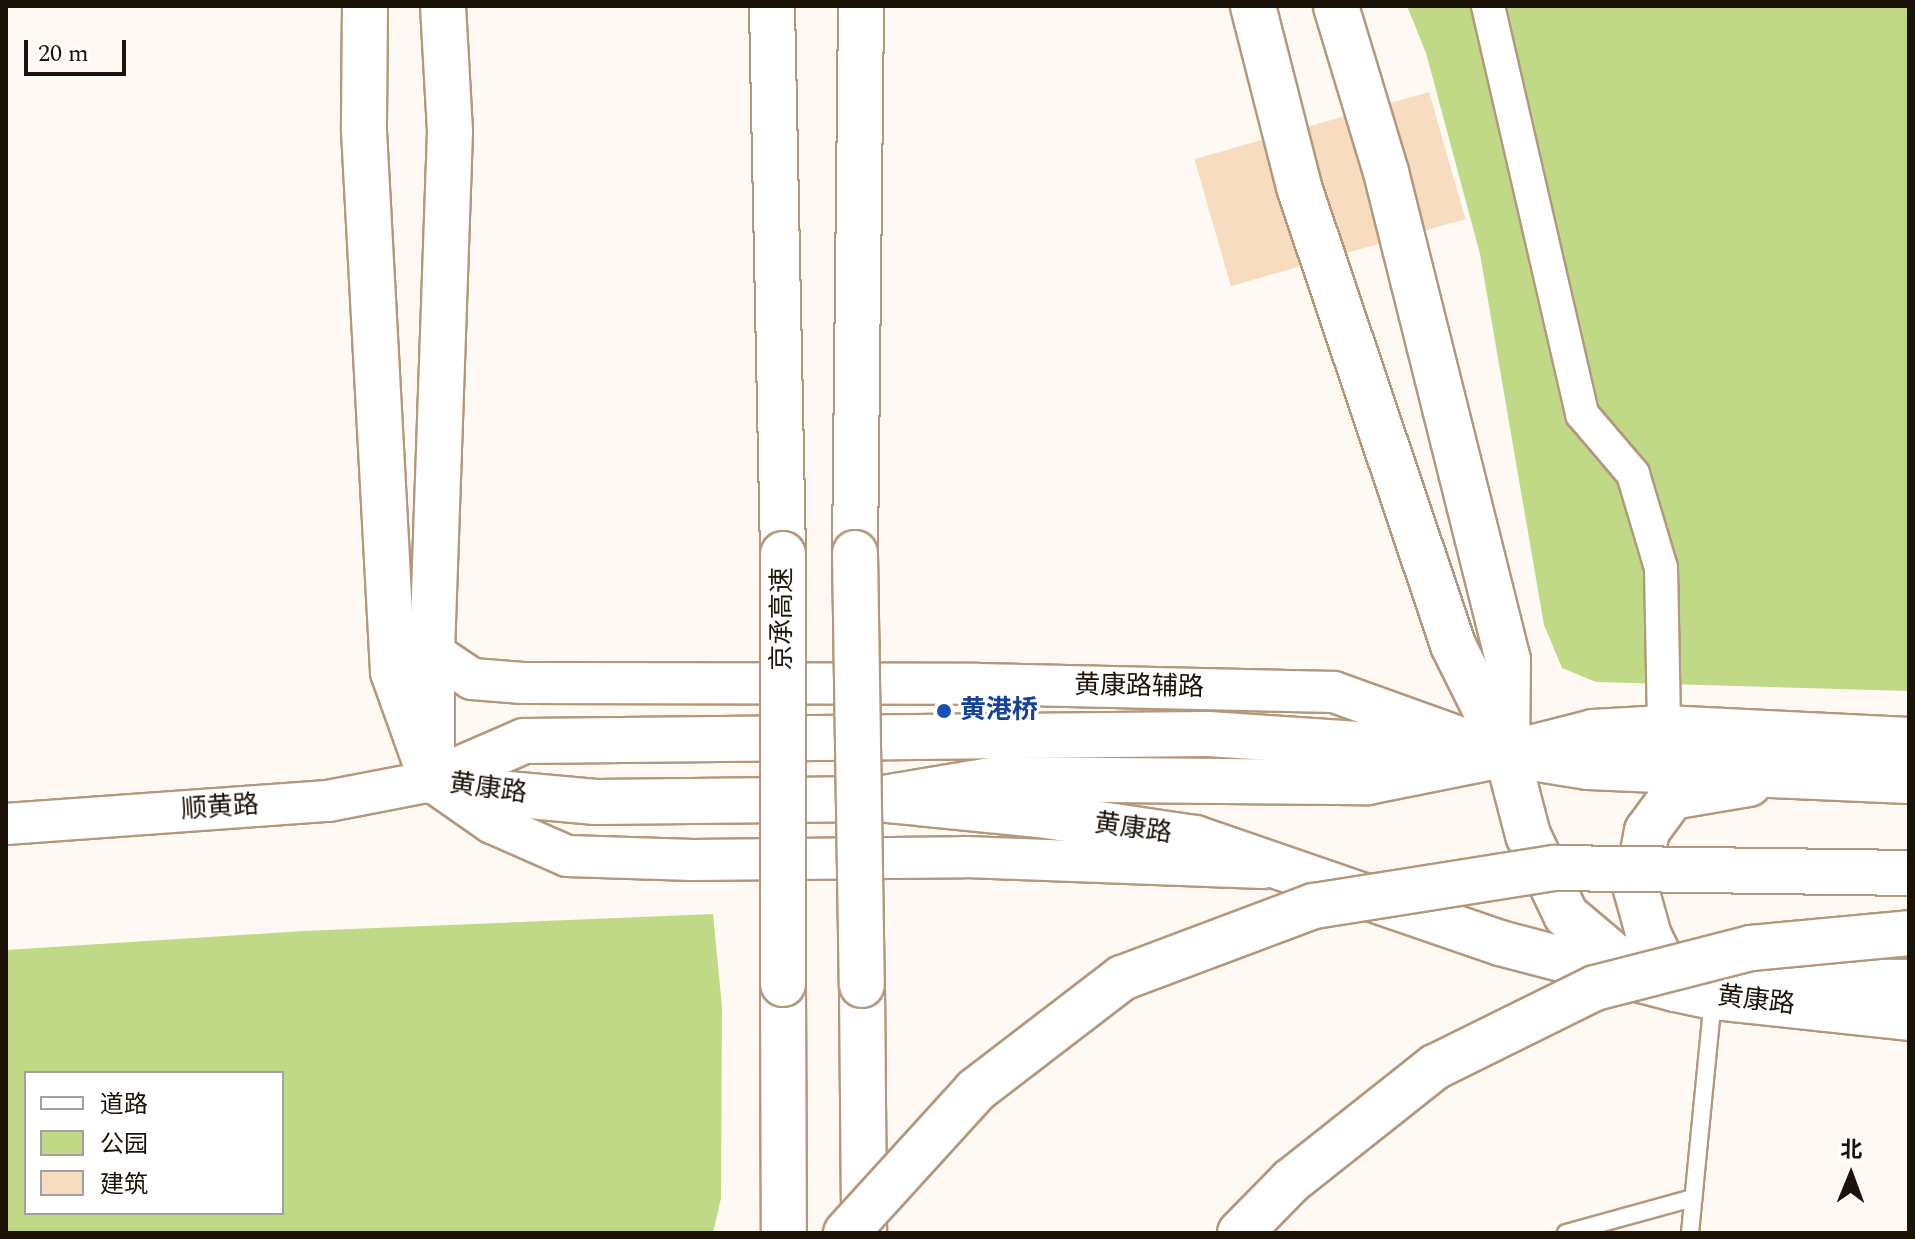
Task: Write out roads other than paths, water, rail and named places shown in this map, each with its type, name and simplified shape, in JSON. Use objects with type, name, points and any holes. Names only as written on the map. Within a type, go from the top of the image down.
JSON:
[{"type":"main road","points":[[365,6],[364,131],[393,672],[432,781]]},
{"type":"main road","points":[[432,781],[432,652],[450,131],[443,6]]},
{"type":"main road","name":"京承高速","points":[[772,6],[783,554],[784,1233]]},
{"type":"main road","points":[[861,6],[855,553],[864,1233]]},
{"type":"main road","points":[[1253,6],[1299,187],[1453,645],[1507,754],[1528,835],[1566,915],[1678,989],[1813,981],[1909,982]]},
{"type":"main road","points":[[1336,6],[1386,172],[1508,660],[1507,754]]},
{"type":"main road","name":"黄康路","points":[[432,781],[524,741],[1208,734],[1507,754],[1593,732],[1664,728],[1909,740]]},
{"type":"main road","points":[[878,799],[997,779],[1367,782],[1507,754],[1588,767],[1909,781]]},
{"type":"main road","points":[[1678,989],[1649,936],[1636,889],[1647,831],[1672,797],[1733,785],[1852,779]]},
{"type":"main road","name":"黄康路","points":[[432,781],[497,793],[596,802],[878,799],[1039,815],[1195,838],[1500,943],[1678,989],[1909,1018]]},
{"type":"main road","points":[[846,1233],[976,1090],[1122,978],[1314,906],[1554,868],[1909,873]]},
{"type":"main road","points":[[1240,1233],[1291,1181],[1435,1067],[1595,988],[1751,948],[1909,933]]},
{"type":"street","points":[[1488,6],[1582,414],[1633,474],[1661,568],[1664,728]]},
{"type":"street","name":"黄康路辅路","points":[[432,652],[472,679],[523,683],[978,684],[1334,692],[1507,754]]},
{"type":"street","name":"顺黄路","points":[[6,824],[328,801],[432,781]]},
{"type":"street","points":[[432,781],[492,823],[567,856],[693,860],[965,857],[1285,869]]},
{"type":"lane","points":[[1678,989],[1693,1198],[1690,1233]]},
{"type":"lane","points":[[1566,1233],[1693,1198]]},
{"type":"place","name":"黄港桥","points":[[944,711]]}]
